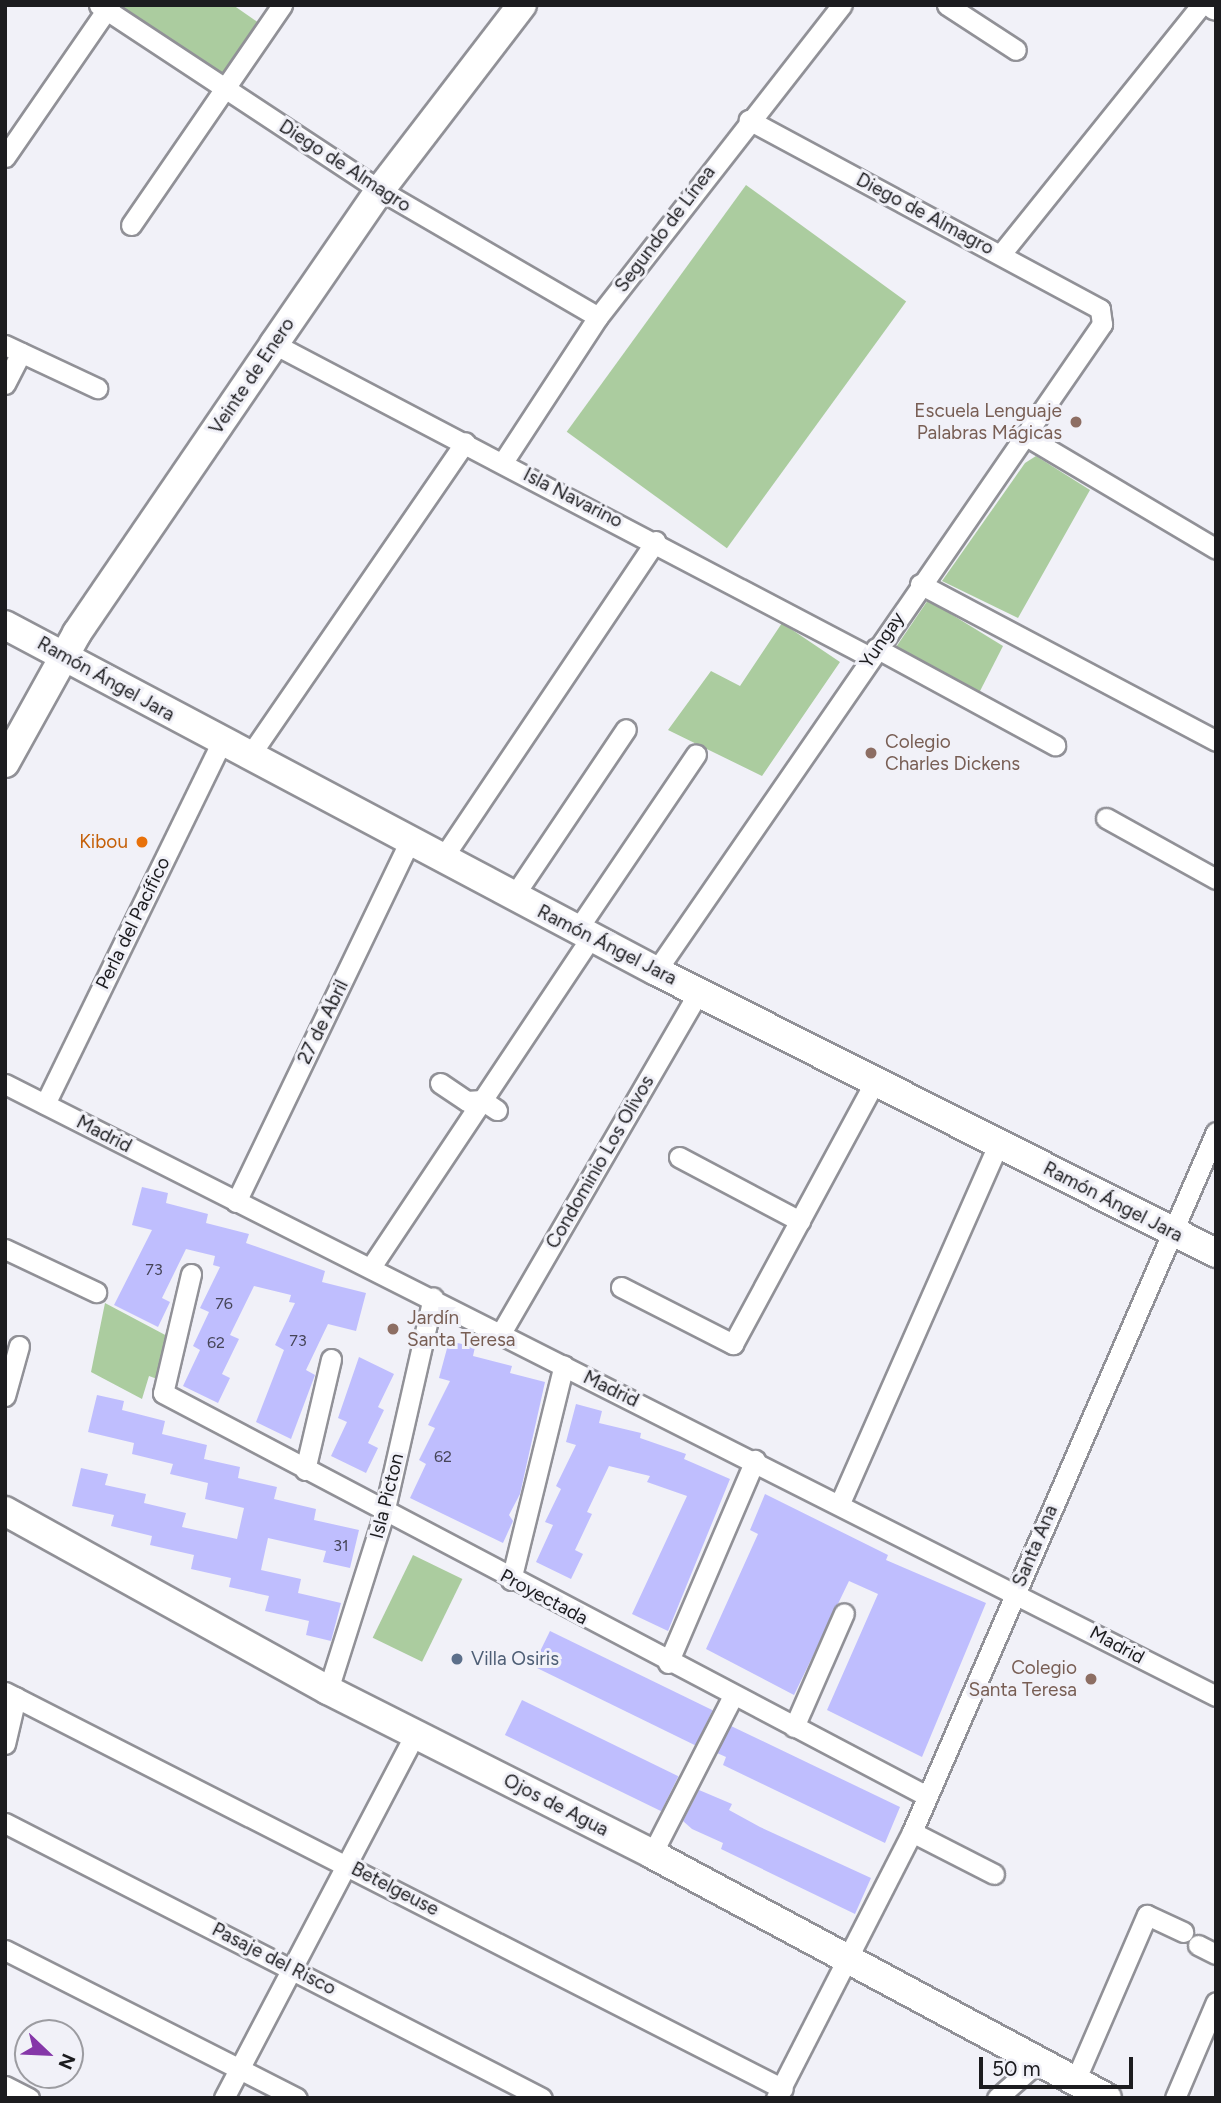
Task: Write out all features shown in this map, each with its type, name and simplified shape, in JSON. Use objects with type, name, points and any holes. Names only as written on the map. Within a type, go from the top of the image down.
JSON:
[{"type":"street","points":[[131,225],[282,5]]},
{"type":"street","name":"Veinte de Enero","points":[[5,763],[64,655],[274,344],[380,190],[522,5]]},
{"type":"street","name":"Segundo de Línea","points":[[503,462],[598,317],[749,120],[842,5]]},
{"type":"street","points":[[947,5],[1016,50]]},
{"type":"street","points":[[1001,254],[1201,5]]},
{"type":"street","points":[[5,158],[105,7]]},
{"type":"street","name":"Diego de Almagro","points":[[105,7],[380,190],[598,317]]},
{"type":"street","name":"Diego de Almagro","points":[[749,120],[1100,309]]},
{"type":"street","name":"Yungay","points":[[656,971],[920,584],[1097,338],[1100,309]]},
{"type":"street","name":"Isla Navarino","points":[[274,344],[1055,745]]},
{"type":"street","points":[[5,384],[13,349],[97,388]]},
{"type":"street","points":[[1026,436],[1216,549]]},
{"type":"street","points":[[248,758],[465,442]]},
{"type":"street","points":[[442,859],[656,541]]},
{"type":"street","points":[[920,584],[1216,741]]},
{"type":"street","name":"Ramón Ángel Jara","points":[[5,625],[248,758],[513,897],[874,1083],[1216,1253]]},
{"type":"street","points":[[513,897],[626,729]]},
{"type":"street","name":"Perla del Pacífico","points":[[45,1104],[221,743]]},
{"type":"street","points":[[371,1267],[489,1105],[584,933],[696,754]]},
{"type":"street","points":[[1106,818],[1216,879]]},
{"type":"street","name":"27 de Abril","points":[[236,1202],[409,842]]},
{"type":"street","name":"Condominio Los Olivos","points":[[501,1333],[699,992]]},
{"type":"street","points":[[440,1083],[467,1101],[489,1105]]},
{"type":"street","points":[[621,1287],[733,1344],[874,1083]]},
{"type":"street","name":"Madrid","points":[[5,1084],[1015,1591],[1216,1696]]},
{"type":"street","name":"Santa Ana","points":[[779,2093],[845,1956],[912,1832],[1216,1132]]},
{"type":"street","points":[[840,1503],[998,1144]]},
{"type":"street","points":[[679,1157],[800,1221]]},
{"type":"street","points":[[5,1249],[96,1292]]},
{"type":"street","name":"Proyectada","points":[[191,1274],[163,1393],[668,1663],[927,1796]]},
{"type":"street","name":"Isla Picton","points":[[328,1690],[384,1513],[433,1298]]},
{"type":"street","points":[[5,1396],[19,1346]]},
{"type":"street","points":[[305,1470],[331,1359]]},
{"type":"street","points":[[511,1580],[564,1365]]},
{"type":"street","points":[[668,1663],[755,1460]]},
{"type":"street","name":"Ojos de Agua","points":[[5,1511],[328,1690],[652,1854],[1107,2098]]},
{"type":"street","points":[[794,1727],[844,1613]]},
{"type":"street","points":[[5,1744],[11,1694]]},
{"type":"street","name":"Betelgeuse","points":[[11,1694],[344,1863],[779,2093]]},
{"type":"street","points":[[652,1854],[733,1696]]},
{"type":"street","points":[[224,2098],[344,1863],[415,1734]]},
{"type":"street","name":"Pasaje del Risco","points":[[5,1823],[291,1967],[542,2098]]},
{"type":"street","points":[[912,1832],[994,1874]]},
{"type":"street","points":[[1075,2081],[1147,1915],[1183,1932]]},
{"type":"street","points":[[5,1951],[297,2098]]},
{"type":"street","points":[[1175,2098],[1209,2036],[1216,2002]]},
{"type":"street","points":[[997,2098],[1038,2062]]},
{"type":"street","points":[[5,2086],[29,2098]]},
{"type":"green space","points":[[233,5],[259,23],[223,76],[117,6]]},
{"type":"green space","points":[[746,185],[906,301],[727,548],[567,432]]},
{"type":"green space","points":[[1036,456],[1090,490],[1018,618],[942,581],[1025,463]]},
{"type":"green space","points":[[928,600],[1003,646],[979,693],[894,650]]},
{"type":"green space","points":[[782,623],[840,662],[762,776],[668,730],[711,671],[740,686]]},
{"type":"green space","points":[[105,1303],[169,1337],[160,1380],[149,1376],[142,1399],[91,1372]]},
{"type":"green space","points":[[413,1555],[462,1579],[422,1662],[373,1638]]},
{"type":"building","points":[[142,1187],[168,1193],[166,1203],[208,1214],[206,1223],[249,1234],[246,1243],[325,1271],[322,1282],[366,1293],[356,1331],[328,1324],[306,1370],[315,1375],[291,1439],[256,1422],[284,1350],[275,1345],[295,1303],[289,1302],[291,1295],[254,1286],[230,1335],[239,1339],[222,1374],[230,1378],[218,1403],[183,1386],[200,1350],[193,1346],[209,1312],[200,1308],[220,1267],[213,1265],[215,1256],[186,1249],[162,1298],[170,1302],[158,1327],[114,1305],[152,1230],[132,1225]]},
{"type":"building","points":[[449,1341],[475,1347],[473,1356],[512,1366],[510,1373],[545,1382],[520,1494],[509,1515],[513,1521],[503,1543],[410,1498],[426,1464],[419,1460],[435,1428],[428,1425],[450,1381],[439,1378]]},
{"type":"building","points":[[359,1357],[394,1374],[378,1407],[384,1410],[368,1443],[378,1448],[366,1473],[331,1456],[347,1422],[338,1418]]},
{"type":"building","points":[[97,1395],[124,1401],[122,1410],[165,1421],[162,1434],[207,1445],[204,1459],[240,1467],[238,1478],[277,1487],[274,1499],[316,1509],[314,1520],[359,1530],[350,1568],[323,1562],[326,1551],[268,1538],[261,1570],[301,1579],[298,1593],[341,1603],[331,1641],[306,1635],[309,1621],[265,1611],[269,1596],[229,1587],[231,1578],[191,1569],[194,1555],[150,1545],[152,1536],[111,1526],[114,1515],[72,1506],[81,1468],[108,1474],[105,1485],[146,1494],[144,1503],[186,1513],[182,1527],[237,1539],[244,1508],[205,1499],[208,1483],[170,1474],[173,1464],[132,1454],[134,1443],[88,1432]]},
{"type":"building","points":[[576,1404],[602,1411],[599,1423],[641,1433],[640,1438],[686,1454],[684,1459],[730,1479],[668,1631],[632,1614],[687,1496],[647,1482],[650,1476],[609,1466],[587,1512],[592,1514],[575,1550],[583,1554],[571,1579],[536,1562],[553,1525],[545,1522],[561,1489],[556,1486],[576,1445],[566,1442]]},
{"type":"building","points":[[765,1494],[888,1555],[886,1560],[986,1603],[922,1757],[827,1710],[878,1594],[849,1581],[794,1695],[706,1649],[758,1534],[750,1530]]},
{"type":"building","points":[[550,1631],[713,1710],[696,1745],[533,1666]]},
{"type":"building","points":[[522,1700],[678,1776],[661,1811],[505,1735]]},
{"type":"building","points":[[731,1726],[900,1807],[885,1843],[723,1765],[726,1757],[717,1753]]},
{"type":"building","points":[[699,1790],[732,1804],[729,1810],[760,1827],[871,1878],[855,1914],[721,1849],[723,1843],[692,1829],[683,1821]]},
{"type":"place","name":"Escuela Lenguaje Palabras Mágicas","points":[[1076,422]]},
{"type":"place","name":"Colegio Charles Dickens","points":[[871,753]]},
{"type":"place","name":"Kibou","points":[[142,842]]},
{"type":"place","name":"Jardín Santa Teresa","points":[[393,1329]]},
{"type":"place","name":"Villa Osiris","points":[[457,1659]]},
{"type":"place","name":"Colegio Santa Teresa","points":[[1091,1679]]}]
